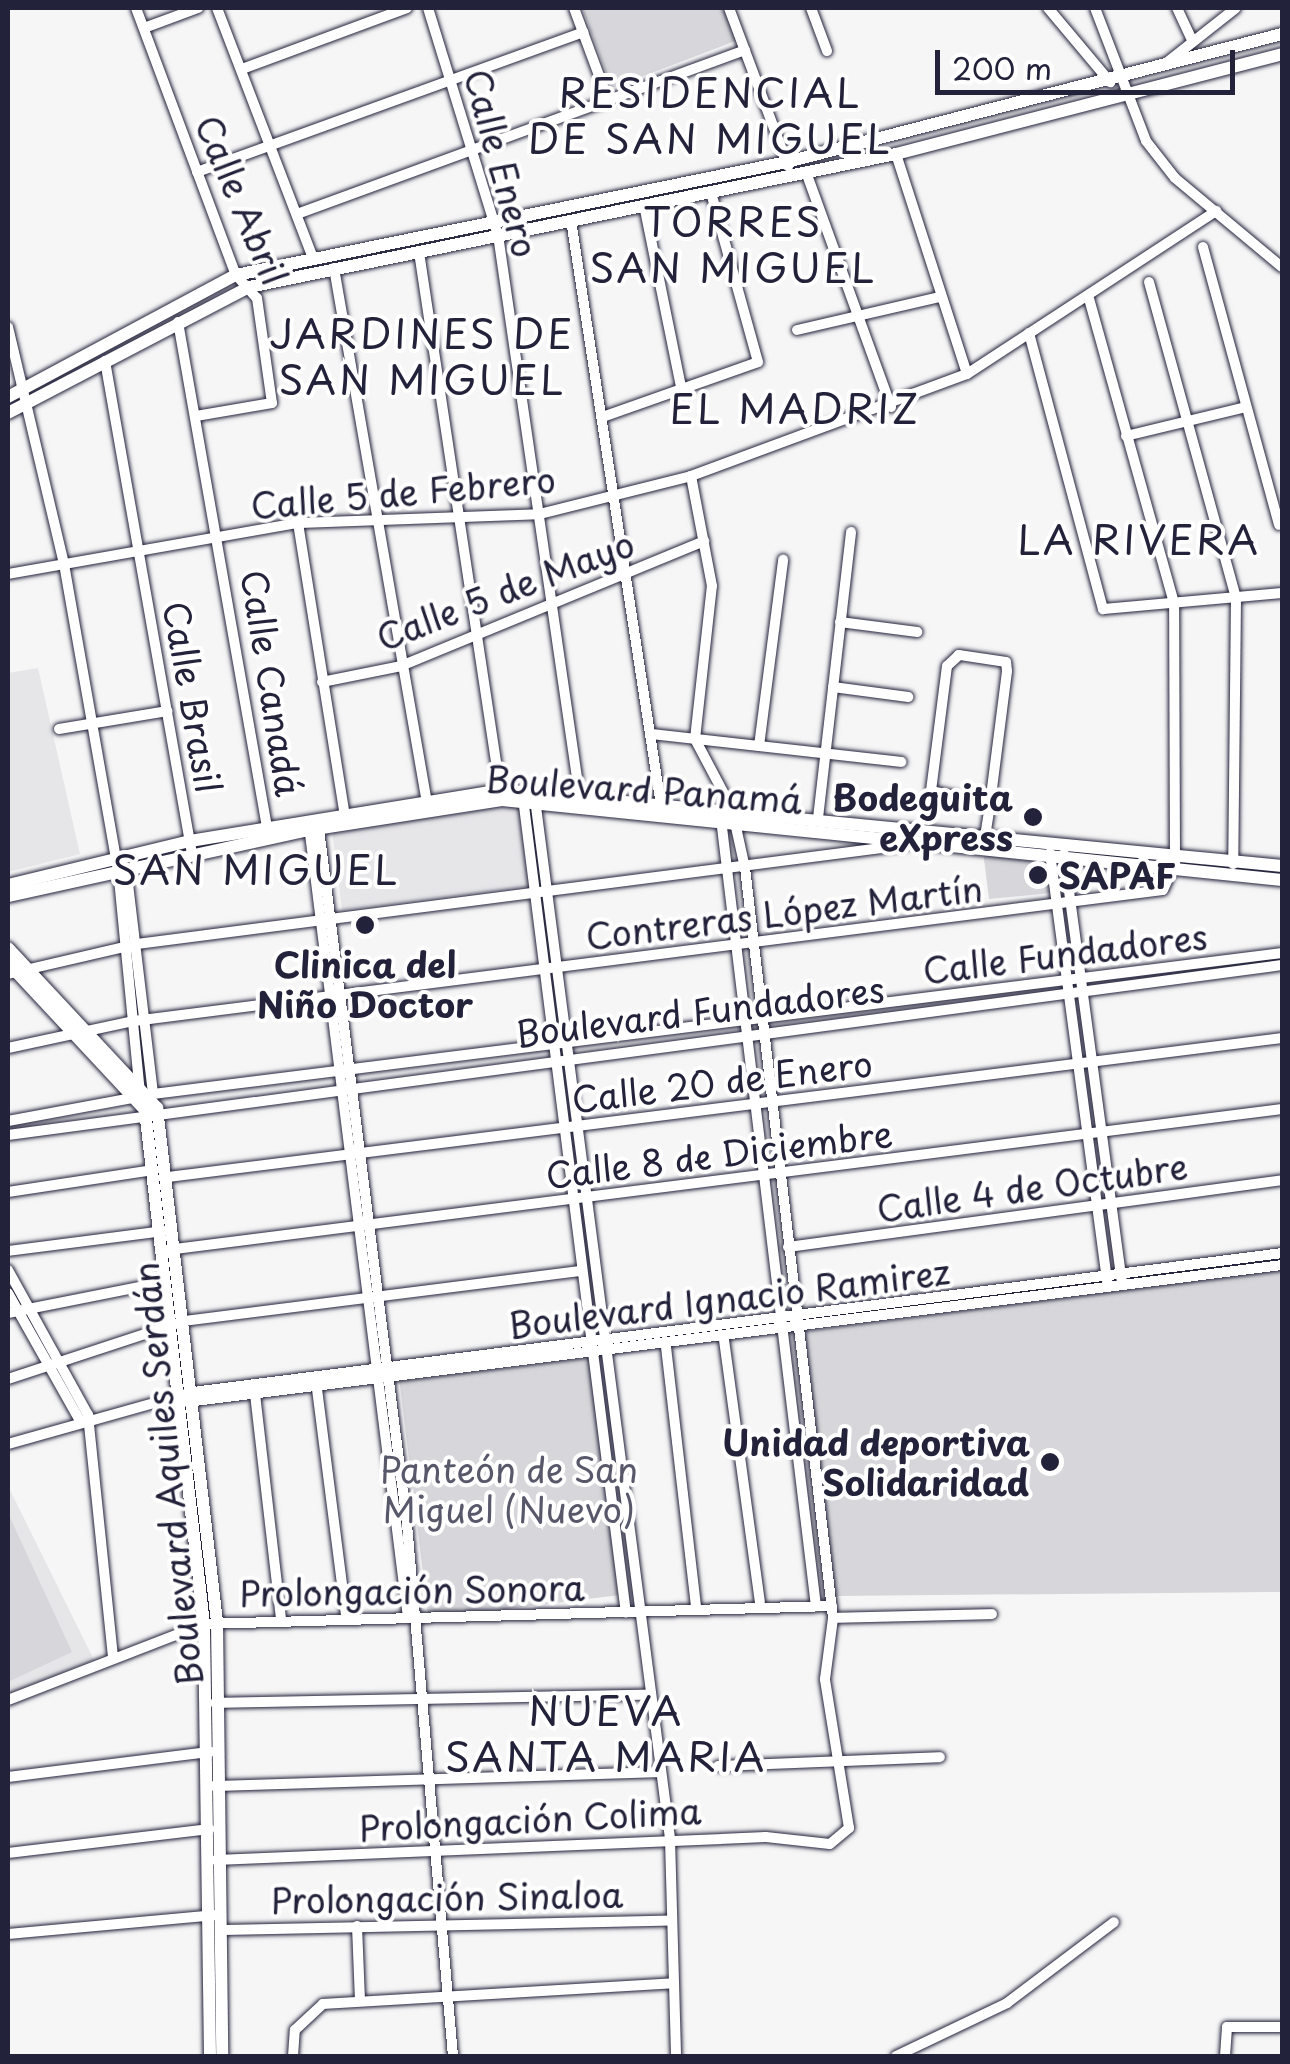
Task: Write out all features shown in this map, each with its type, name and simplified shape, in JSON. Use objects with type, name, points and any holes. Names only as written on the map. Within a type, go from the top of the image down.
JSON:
[{"type":"street","name":"Calle Abril","points":[[136,8],[236,275],[249,286],[272,403],[196,416]]},
{"type":"street","points":[[144,28],[198,8]]},
{"type":"street","points":[[217,8],[312,255]]},
{"type":"street","points":[[242,69],[407,8]]},
{"type":"street","name":"Calle Enero","points":[[428,8],[496,228],[555,602],[581,801]]},
{"type":"street","points":[[574,8],[608,100]]},
{"type":"street","points":[[729,8],[789,168]]},
{"type":"street","points":[[811,8],[827,51]]},
{"type":"street","points":[[1048,8],[1110,82]]},
{"type":"street","points":[[1095,8],[1127,78],[1146,141],[1216,211],[1282,267]]},
{"type":"street","points":[[1178,8],[1192,40]]},
{"type":"street","points":[[1160,68],[1236,8]]},
{"type":"street","points":[[196,172],[584,32]]},
{"type":"street","points":[[8,397],[236,275],[312,255],[572,220],[711,192],[1282,34]]},
{"type":"street","points":[[296,214],[745,50]]},
{"type":"street","points":[[8,413],[249,286],[419,252],[496,228],[789,168],[806,172],[896,154],[1282,54]]},
{"type":"street","points":[[896,154],[967,374]]},
{"type":"street","points":[[806,172],[891,407]]},
{"type":"street","points":[[605,416],[758,362],[711,192]]},
{"type":"street","points":[[644,205],[682,392]]},
{"type":"street","name":"Calle 5 de Febrero","points":[[8,574],[298,523],[540,514],[691,476],[891,407],[967,374],[1089,299],[1216,211]]},
{"type":"street","points":[[572,220],[629,571],[662,808]]},
{"type":"street","points":[[1203,247],[1279,525]]},
{"type":"street","points":[[419,252],[464,514],[502,795]]},
{"type":"street","points":[[334,268],[428,805]]},
{"type":"street","points":[[1149,282],[1236,598],[1233,865]]},
{"type":"street","points":[[797,330],[940,296]]},
{"type":"street","points":[[1089,299],[1174,604],[1175,857]]},
{"type":"street","name":"Calle Canadá","points":[[178,322],[220,536],[268,833]]},
{"type":"street","points":[[8,327],[64,564],[120,862],[148,1020],[147,1098]]},
{"type":"street","points":[[1028,333],[1103,609],[1282,593]]},
{"type":"street","name":"Calle Brasil","points":[[105,361],[191,848]]},
{"type":"street","points":[[1126,436],[1246,407]]},
{"type":"street","points":[[691,476],[712,586],[695,738],[726,811],[744,868],[758,1024],[771,1103],[832,1612],[825,1679],[838,1760]]},
{"type":"street","points":[[298,523],[345,819]]},
{"type":"street","points":[[818,818],[851,532]]},
{"type":"street","name":"Calle 5 de Mayo","points":[[322,682],[401,666],[704,541]]},
{"type":"street","points":[[759,746],[783,560]]},
{"type":"street","points":[[840,622],[918,632]]},
{"type":"street","points":[[984,841],[990,804],[1006,662],[959,655],[947,666],[931,790],[990,804]]},
{"type":"street","points":[[833,687],[908,697]]},
{"type":"street","points":[[59,729],[168,711]]},
{"type":"street","points":[[652,734],[901,762]]},
{"type":"street","name":"Boulevard Panamá","points":[[8,884],[313,824],[502,795],[818,818],[984,841],[1233,865],[1282,866]]},
{"type":"street","points":[[529,798],[549,891],[559,968],[632,1613]]},
{"type":"street","points":[[529,798],[536,892],[590,1349],[670,1839],[676,2056]]},
{"type":"street","points":[[726,811],[743,1026],[785,1332],[816,1606]]},
{"type":"street","name":"Boulevard Panamá","points":[[726,811],[916,843],[984,841]]},
{"type":"street","points":[[313,824],[347,1070],[354,1082],[363,1152],[371,1226],[372,1296]]},
{"type":"street","points":[[15,970],[132,945],[916,843]]},
{"type":"street","points":[[1057,848],[1072,903],[1086,984],[1092,1062],[1122,1283]]},
{"type":"street","points":[[1057,848],[1058,905],[1100,1206],[1107,1285]]},
{"type":"street","name":"Contreras López Martín","points":[[8,1048],[134,1021],[1163,890],[1175,857]]},
{"type":"street","name":"Boulevard Panamá","points":[[8,896],[120,862]]},
{"type":"street","name":"Boulevard Panamá","points":[[1233,865],[1282,880]]},
{"type":"street","points":[[132,945],[134,1021],[147,1098]]},
{"type":"street","points":[[8,948],[15,970],[147,1098]]},
{"type":"street","name":"Calle Fundadores","points":[[147,1098],[568,1043],[1071,986],[1282,954]]},
{"type":"street","points":[[1086,984],[1282,965]]},
{"type":"street","name":"Boulevard Fundadores","points":[[8,1121],[147,1098],[342,1084],[555,1058],[743,1026]]},
{"type":"street","name":"Calle 20 de Enero","points":[[168,1177],[1282,1038]]},
{"type":"street","points":[[347,1070],[342,1084],[357,1226],[372,1296],[438,1851],[453,2056]]},
{"type":"street","name":"Boulevard Fundadores","points":[[8,1135],[147,1098]]},
{"type":"street","name":"Boulevard Aquiles Serdán","points":[[147,1098],[153,1170],[178,1322],[219,1704],[220,1786],[212,1828]]},
{"type":"street","name":"Boulevard Aquiles Serdán","points":[[147,1098],[168,1177],[166,1231]]},
{"type":"street","name":"Calle 8 de Diciembre","points":[[169,1250],[1282,1109]]},
{"type":"street","points":[[8,1192],[153,1170]]},
{"type":"street","name":"Calle 4 de Octubre","points":[[788,1246],[1112,1206],[1282,1180]]},
{"type":"street","points":[[8,1251],[166,1231]]},
{"type":"street","name":"Boulevard Aquiles Serdán","points":[[169,1250],[165,1282],[178,1322]]},
{"type":"street","name":"Boulevard Ignacio Ramirez","points":[[1122,1283],[1282,1253]]},
{"type":"street","name":"Boulevard Ignacio Ramirez","points":[[604,1347],[666,1347],[798,1332],[1107,1285],[1282,1266]]},
{"type":"street","points":[[8,1270],[18,1310]]},
{"type":"street","points":[[8,1378],[178,1322],[581,1271]]},
{"type":"street","points":[[18,1310],[165,1282]]},
{"type":"street","name":"Boulevard Ignacio Ramirez","points":[[184,1398],[590,1349],[797,1317],[1107,1285]]},
{"type":"street","points":[[8,1293],[52,1362],[87,1430],[114,1656]]},
{"type":"street","points":[[724,1340],[760,1602]]},
{"type":"street","points":[[666,1347],[696,1606]]},
{"type":"street","name":"Boulevard Ignacio Ramirez","points":[[184,1398],[317,1389],[382,1375]]},
{"type":"street","points":[[317,1389],[346,1616]]},
{"type":"street","points":[[255,1394],[280,1620]]},
{"type":"street","points":[[8,1444],[82,1417],[184,1398]]},
{"type":"street","name":"Prolongación Sonora","points":[[8,1700],[114,1656],[211,1623],[346,1616],[632,1613],[760,1602],[816,1606],[832,1612],[992,1614]]},
{"type":"street","name":"Boulevard Aquiles Serdán","points":[[210,2056],[215,1916],[212,1828],[204,1786],[204,1703],[211,1623]]},
{"type":"street","points":[[204,1703],[649,1695]]},
{"type":"street","points":[[8,1776],[219,1752]]},
{"type":"street","points":[[718,1766],[940,1757]]},
{"type":"street","name":"Prolongación Colima","points":[[213,1860],[670,1839],[843,1840],[838,1760]]},
{"type":"street","points":[[204,1786],[658,1772]]},
{"type":"street","points":[[8,1853],[212,1828]]},
{"type":"street","points":[[8,1934],[215,1916]]},
{"type":"street","name":"Boulevard Aquiles Serdán","points":[[215,1916],[224,1930],[222,2056]]},
{"type":"street","name":"Prolongación Sinaloa","points":[[224,1930],[672,1920]]},
{"type":"street","points":[[896,2056],[1007,2003],[1114,1922]]},
{"type":"street","points":[[357,1926],[360,2000]]},
{"type":"street","points":[[293,2056],[306,2013],[360,2000],[450,1992],[672,1983]]},
{"type":"street","points":[[1225,2056],[1227,2026],[1282,2026]]},
{"type":"shaded area","points":[[38,668],[80,854],[8,872],[8,673]]},
{"type":"shaded area","points":[[491,804],[521,804],[532,886],[342,910],[332,830]]},
{"type":"shaded area","points":[[8,1486],[94,1660],[8,1694]]},
{"type":"green space","points":[[582,8],[725,8],[738,40],[612,88]]},
{"type":"green space","points":[[983,851],[1046,857],[1051,893],[989,899]]},
{"type":"green space","name":"Unidad deportiva Solidaridad","points":[[1282,1270],[1282,1592],[834,1596],[800,1332]]},
{"type":"green space","name":"Panteón de San Miguel (Nuevo)","points":[[589,1358],[618,1595],[429,1618],[399,1381]]},
{"type":"green space","points":[[8,1513],[72,1652],[8,1682]]},
{"type":"place","name":"Bodeguita eXpress","points":[[1033,817]]},
{"type":"place","name":"SAPAF","points":[[1038,875]]},
{"type":"place","name":"Clinica del Niño Doctor","points":[[365,925]]},
{"type":"place","name":"Unidad deportiva Solidaridad","points":[[1050,1462]]},
{"type":"district","name":"RESIDENCIAL DE SAN MIGUEL","points":[[710,115]]},
{"type":"district","name":"TORRES SAN MIGUEL","points":[[733,244]]},
{"type":"district","name":"JARDINES DE SAN MIGUEL","points":[[422,356]]},
{"type":"district","name":"EL MADRIZ","points":[[795,408]]},
{"type":"district","name":"LA RIVERA","points":[[1139,539]]},
{"type":"district","name":"SAN MIGUEL","points":[[256,869]]},
{"type":"district","name":"NUEVA SANTA MARIA","points":[[606,1733]]}]
